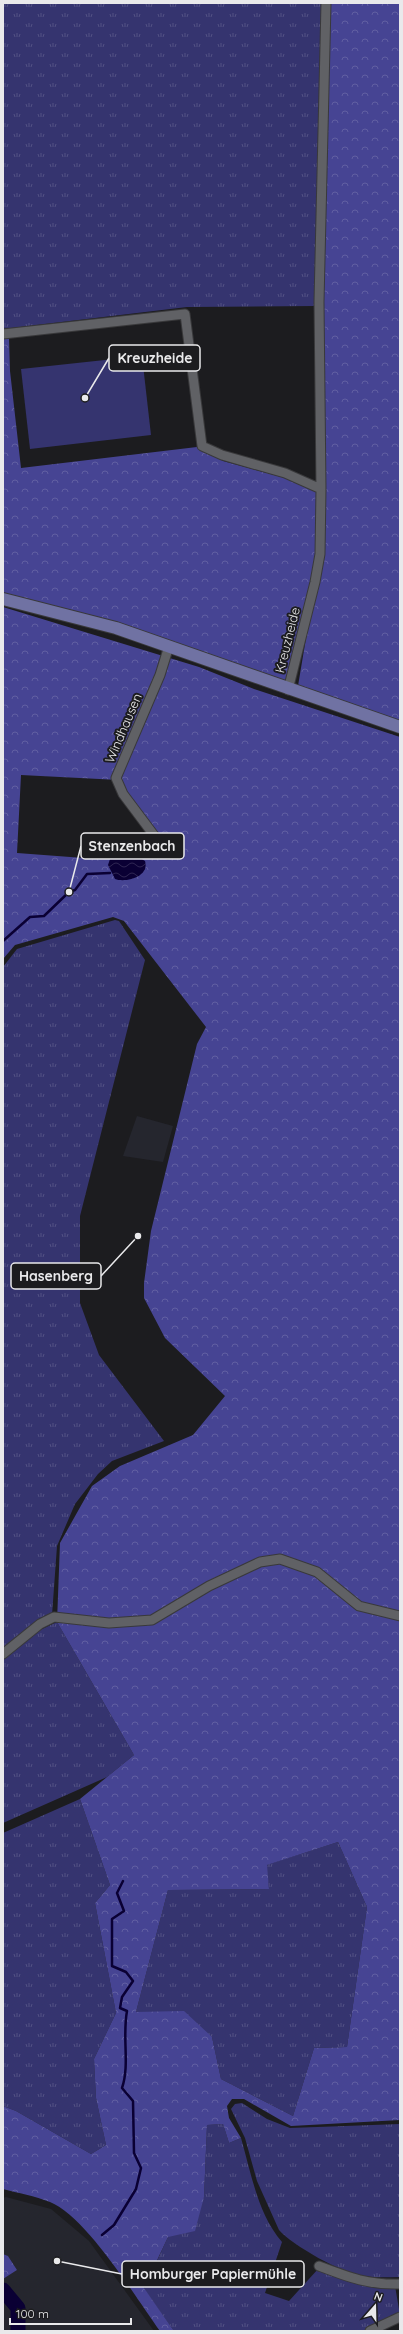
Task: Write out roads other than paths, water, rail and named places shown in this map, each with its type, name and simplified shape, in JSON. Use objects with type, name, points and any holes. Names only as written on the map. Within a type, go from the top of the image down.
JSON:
[{"type":"main road","points":[[3,599],[65,614],[169,646],[288,690],[400,727]]},
{"type":"street","name":"Kreuzheide","points":[[288,690],[320,554],[321,489],[319,302],[326,3]]},
{"type":"street","points":[[3,334],[185,314],[202,446],[222,455],[284,473],[321,489]]},
{"type":"street","name":"Windhausen","points":[[168,854],[123,794],[116,778],[160,675],[169,646]]},
{"type":"street","points":[[3,1654],[40,1624],[54,1617],[109,1623],[152,1620],[209,1586],[253,1565],[260,1562],[280,1559],[317,1572],[359,1606],[400,1616]]},
{"type":"street","points":[[319,2266],[358,2281],[379,2285],[400,2284]]},
{"type":"street","points":[[370,2331],[400,2317]]},
{"type":"water","points":[[140,858],[145,861],[146,867],[144,871],[136,878],[125,880],[115,879],[108,865],[110,859]]},
{"type":"waterway","points":[[3,941],[30,917],[44,916],[69,892],[75,890],[87,874],[110,873]]},
{"type":"waterway","points":[[102,2235],[114,2225],[136,2189],[141,2168],[134,2153],[133,2101],[122,2088],[126,2060],[125,2031],[127,2011],[120,2008],[122,1997],[133,1981],[126,1972],[112,1966],[112,1919],[124,1911],[117,1893],[123,1881]]},
{"type":"waterway","points":[[3,2290],[18,2308],[18,2331]]},
{"type":"place","name":"Kreuzheide","points":[[85,398]]},
{"type":"place","name":"Stenzenbach","points":[[69,892]]},
{"type":"place","name":"Hasenberg","points":[[138,1236]]},
{"type":"place","name":"Homburger Papiermühle","points":[[57,2261]]}]
